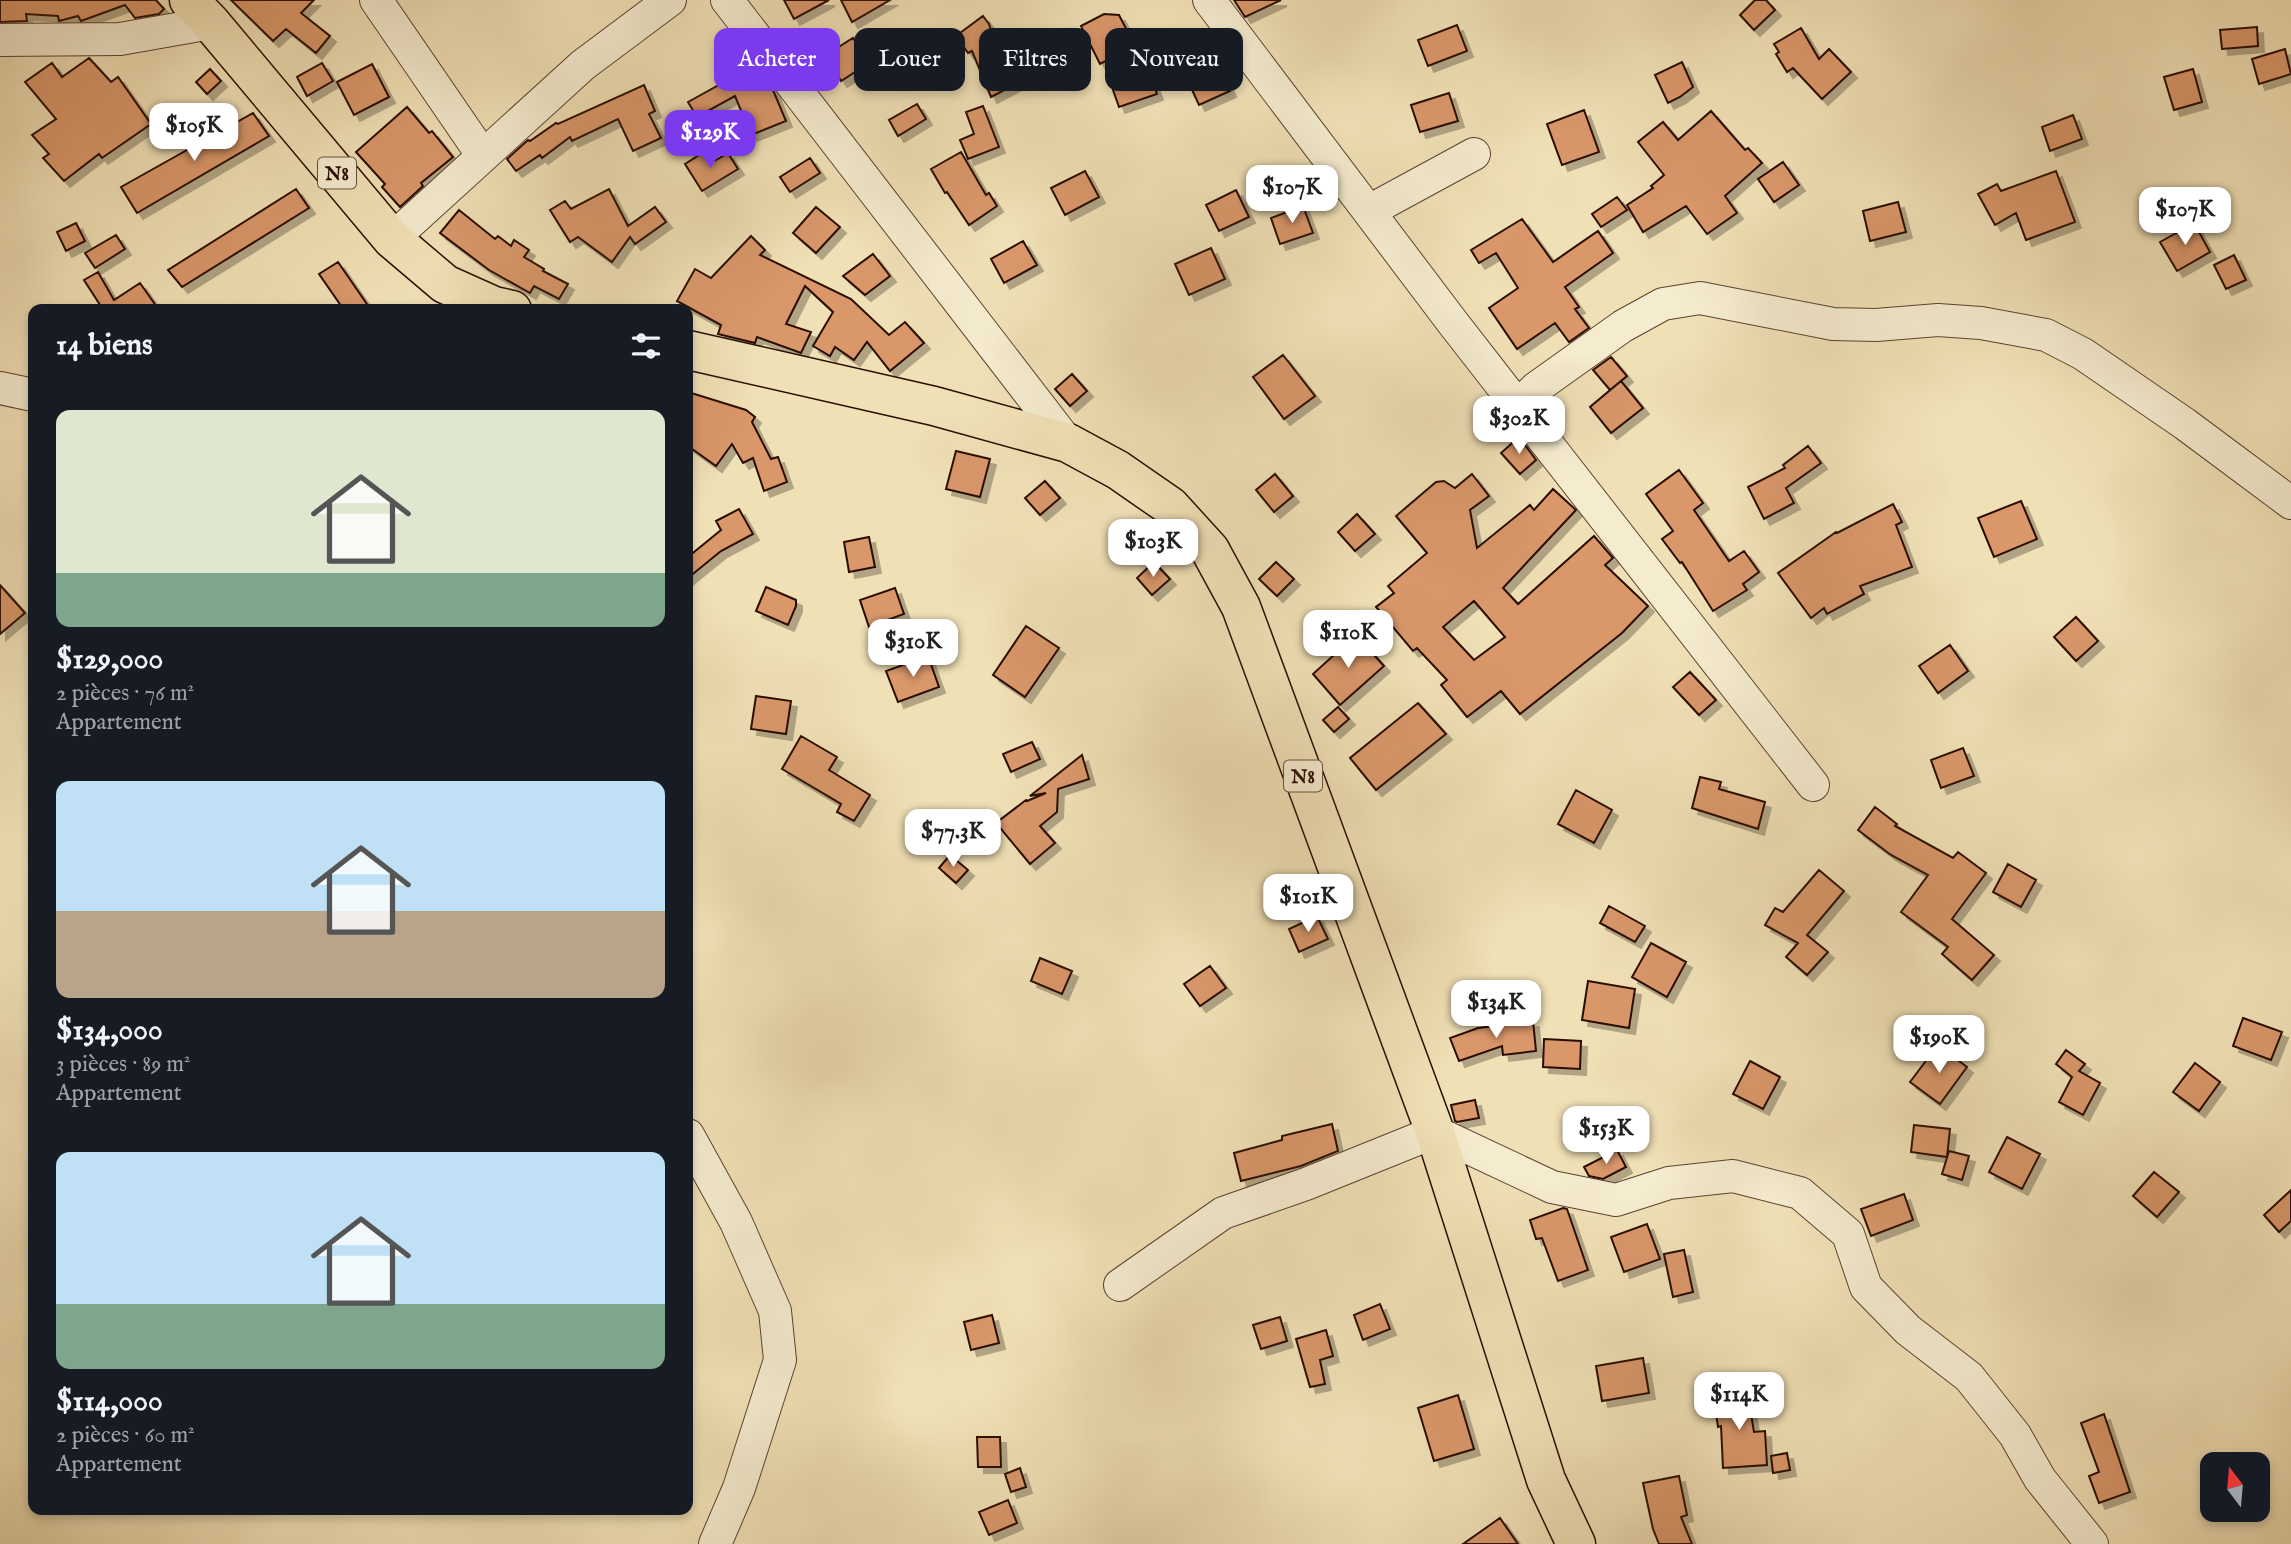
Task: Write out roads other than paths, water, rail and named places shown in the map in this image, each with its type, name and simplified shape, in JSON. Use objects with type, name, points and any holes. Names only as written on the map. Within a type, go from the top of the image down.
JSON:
[{"type":"main road","name":"N8","points":[[200,11],[445,297],[483,304]]},
{"type":"main road","name":"N8","points":[[693,351],[934,406],[1068,443],[1118,470],[1170,506],[1210,550],[1241,607],[1435,1132],[1546,1480],[1576,1544]]},
{"type":"street","points":[[376,0],[483,156]]},
{"type":"street","points":[[393,239],[583,65],[670,0]]},
{"type":"street","points":[[727,0],[1068,443]]},
{"type":"street","points":[[1209,0],[1518,406],[1813,785]]},
{"type":"street","points":[[0,40],[120,39],[200,11]]},
{"type":"street","points":[[1369,211],[1474,154]]},
{"type":"street","points":[[1518,406],[1536,388],[1623,326],[1663,304],[1700,298],[1833,324],[1876,326],[1938,320],[1981,323],[2046,335],[2083,354],[2185,424],[2291,503]]},
{"type":"street","points":[[0,388],[28,394]]},
{"type":"street","points":[[1120,1285],[1223,1213],[1306,1184],[1435,1132],[1552,1187],[1616,1200],[1669,1183],[1733,1176],[1800,1192],[1848,1234],[1866,1287],[1908,1330],[1969,1377],[2015,1435],[2040,1479],[2092,1544]]},
{"type":"street","points":[[693,1144],[736,1222],[775,1311],[780,1360],[739,1488],[715,1544]]}]
